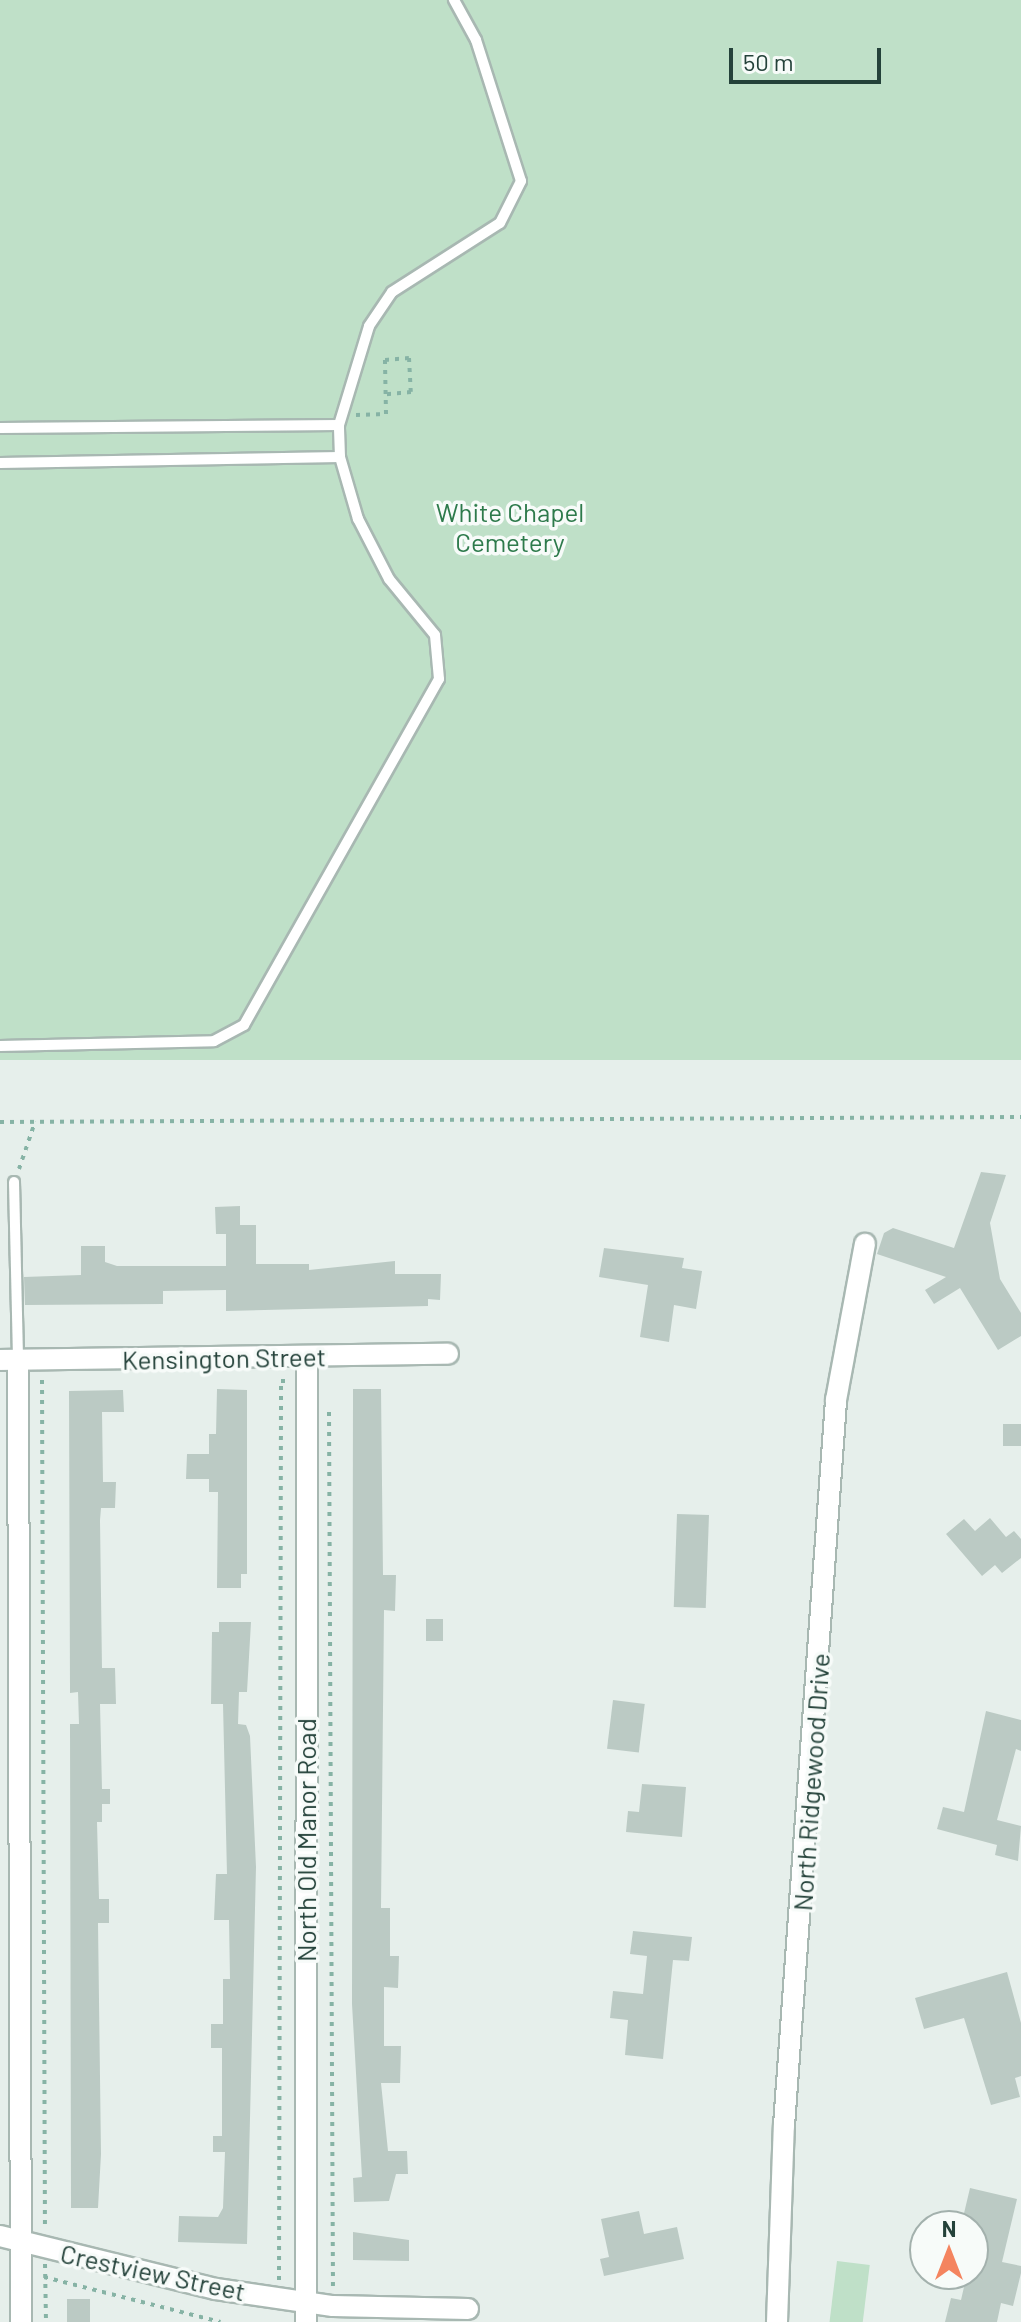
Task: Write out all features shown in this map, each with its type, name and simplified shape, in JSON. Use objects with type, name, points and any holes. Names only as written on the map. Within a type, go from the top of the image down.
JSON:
[{"type":"street","name":"North Ridgewood Drive","points":[[777,2322],[784,2126],[836,1400],[865,1244]]},
{"type":"street","name":"Kensington Street","points":[[9,1360],[448,1354]]},
{"type":"street","name":"North Old Manor Road","points":[[306,2312],[307,1358]]},
{"type":"street","points":[[9,1360],[21,2322]]},
{"type":"street","name":"Crestview Street","points":[[0,2236],[306,2312],[468,2309]]},
{"type":"lane","points":[[0,1046],[214,1041],[244,1025],[439,679],[435,635],[389,579],[358,519],[340,457],[340,420],[369,326],[392,292],[500,223],[521,181],[476,40],[454,0]]},
{"type":"lane","points":[[0,428],[340,420]]},
{"type":"lane","points":[[0,463],[340,457]]},
{"type":"lane","points":[[9,1360],[14,1182]]},
{"type":"path","points":[[340,420],[386,414],[385,360],[409,358],[411,392],[386,394]]},
{"type":"path","points":[[0,1122],[1021,1117]]},
{"type":"path","points":[[14,1182],[35,1122]]},
{"type":"path","points":[[42,1380],[46,2322]]},
{"type":"path","points":[[21,2270],[220,2322]]},
{"type":"green space","name":"White Chapel Cemetery","points":[[0,0],[1021,0],[1021,1060],[0,1060]]},
{"type":"green space","points":[[837,2261],[870,2265],[863,2322],[830,2322]]},
{"type":"building","points":[[981,1172],[1006,1175],[990,1223],[1000,1279],[1021,1313],[1021,1336],[998,1350],[960,1288],[934,1304],[925,1290],[946,1277],[877,1254],[884,1233],[893,1228],[954,1248]]},
{"type":"building","points":[[240,1206],[240,1225],[256,1225],[256,1264],[309,1264],[309,1270],[395,1261],[395,1274],[441,1274],[440,1300],[428,1299],[428,1306],[226,1311],[226,1290],[163,1291],[163,1304],[25,1305],[24,1277],[81,1275],[81,1246],[105,1246],[105,1262],[117,1266],[226,1266],[226,1234],[216,1234],[215,1207]]},
{"type":"building","points":[[604,1248],[684,1258],[682,1268],[702,1271],[696,1309],[674,1305],[669,1342],[640,1337],[648,1285],[599,1277]]},
{"type":"building","points":[[217,1389],[247,1390],[247,1574],[241,1574],[241,1588],[217,1588],[218,1492],[209,1492],[209,1479],[186,1479],[187,1454],[209,1454],[209,1434],[216,1434]]},
{"type":"building","points":[[353,1389],[381,1389],[383,1575],[396,1575],[395,1611],[384,1610],[381,1908],[390,1908],[390,1956],[399,1956],[398,1988],[384,1987],[384,2046],[401,2046],[400,2083],[381,2083],[388,2151],[407,2151],[408,2174],[396,2174],[389,2201],[354,2202],[353,2178],[362,2177],[352,2004]]},
{"type":"building","points":[[123,1390],[124,1412],[102,1412],[103,1482],[116,1482],[115,1508],[101,1508],[100,1520],[102,1668],[115,1668],[116,1704],[100,1704],[102,1789],[110,1789],[110,1804],[102,1804],[102,1822],[97,1822],[99,1899],[109,1899],[109,1923],[98,1923],[101,2154],[98,2208],[71,2208],[70,1724],[79,1724],[78,1692],[70,1693],[69,1391]]},
{"type":"building","points":[[1003,1424],[1021,1424],[1021,1446],[1003,1446]]},
{"type":"building","points":[[677,1514],[709,1515],[706,1608],[674,1607]]},
{"type":"building","points":[[990,1518],[1006,1537],[1014,1531],[1021,1539],[1021,1558],[1002,1573],[995,1565],[982,1576],[946,1534],[964,1519],[975,1531]]},
{"type":"building","points":[[426,1619],[443,1619],[443,1641],[426,1641]]},
{"type":"building","points":[[219,1622],[251,1622],[247,1692],[239,1692],[238,1724],[246,1725],[250,1736],[256,1867],[247,2244],[178,2242],[179,2216],[218,2217],[223,2208],[225,2152],[213,2152],[213,2136],[222,2136],[222,2048],[211,2048],[211,2024],[223,2024],[223,1979],[230,1979],[229,1920],[214,1920],[216,1874],[227,1874],[223,1704],[211,1704],[212,1632],[219,1632]]},
{"type":"building","points":[[613,1700],[645,1704],[639,1753],[607,1749]]},
{"type":"building","points":[[986,1711],[1021,1720],[1021,1751],[1016,1749],[997,1820],[1021,1826],[1018,1861],[995,1855],[997,1845],[937,1829],[943,1807],[964,1812]]},
{"type":"building","points":[[642,1784],[686,1787],[682,1837],[626,1832],[628,1811],[639,1812]]},
{"type":"building","points":[[633,1931],[692,1937],[689,1961],[673,1960],[663,2059],[625,2055],[628,2020],[610,2018],[613,1991],[643,1994],[647,1956],[630,1954]]},
{"type":"building","points":[[1007,1972],[1021,2023],[1021,2076],[1015,2078],[1020,2097],[991,2105],[964,2018],[924,2029],[915,1998]]},
{"type":"building","points":[[970,2188],[1017,2199],[1002,2262],[1021,2266],[1021,2273],[1013,2306],[1001,2303],[997,2322],[945,2322],[951,2298],[961,2300],[963,2290],[989,2290],[989,2210],[965,2210]]},
{"type":"building","points":[[639,2211],[644,2234],[677,2227],[684,2259],[604,2276],[600,2259],[609,2257],[601,2219]]},
{"type":"building","points":[[353,2232],[409,2240],[409,2261],[353,2260]]},
{"type":"building","points":[[67,2299],[90,2299],[90,2322],[67,2322]]}]
